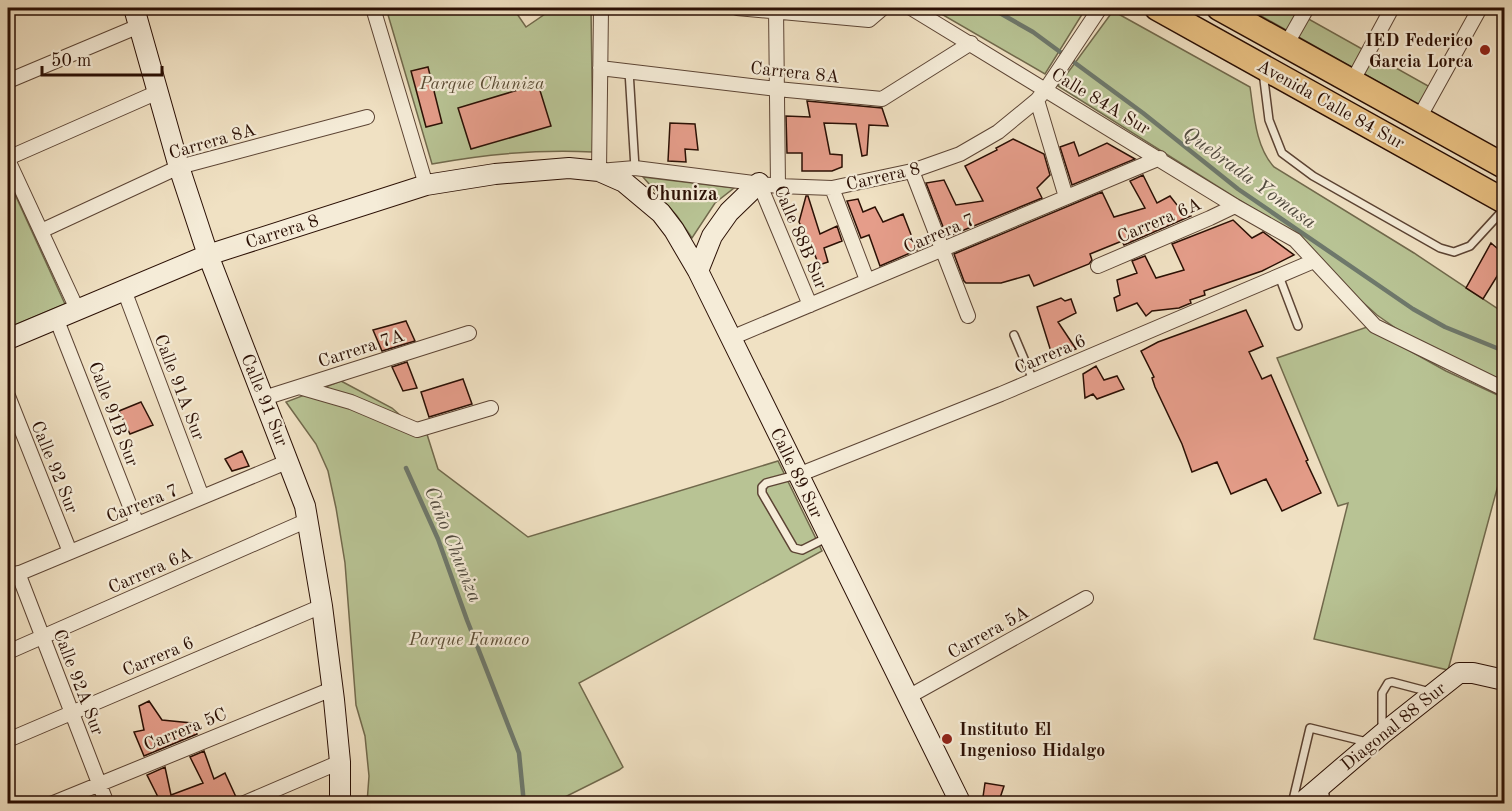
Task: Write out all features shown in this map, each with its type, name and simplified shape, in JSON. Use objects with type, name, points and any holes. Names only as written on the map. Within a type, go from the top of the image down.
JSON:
[{"type":"highway","name":"Avenida Calle 84 Sur","points":[[1157,8],[1504,201]]},
{"type":"highway","name":"Avenida Calle 84 Sur","points":[[1219,8],[1504,166]]},
{"type":"street","points":[[374,8],[426,185]]},
{"type":"street","points":[[599,171],[601,8]]},
{"type":"street","points":[[737,8],[776,9],[869,20],[883,8]]},
{"type":"street","name":"Calle 84A Sur","points":[[911,8],[1160,158],[1235,206],[1295,240],[1375,326],[1504,389]]},
{"type":"street","name":"Carrera 8","points":[[599,171],[635,168],[768,184],[832,188],[912,171],[960,154],[998,132],[1037,100],[1058,74],[1100,8]]},
{"type":"street","points":[[1286,45],[1307,8]]},
{"type":"street","points":[[1352,82],[1392,8]]},
{"type":"street","points":[[1419,118],[1480,8]]},
{"type":"street","name":"Calle 88B Sur","points":[[776,9],[777,89],[768,184],[810,305]]},
{"type":"street","points":[[8,81],[136,17]]},
{"type":"street","name":"Calle 91 Sur","points":[[136,17],[179,167],[208,255],[301,490],[322,606],[340,762],[340,804]]},
{"type":"street","name":"Carrera 8A","points":[[600,68],[882,99],[971,44]]},
{"type":"street","points":[[77,309],[8,159],[158,92]]},
{"type":"street","points":[[1037,100],[1066,197]]},
{"type":"street","name":"Carrera 8A","points":[[40,231],[179,167],[367,117]]},
{"type":"street","name":"Carrera 7","points":[[731,338],[1160,158]]},
{"type":"street","name":"Carrera 8","points":[[8,339],[208,255],[426,185],[495,174],[569,168]]},
{"type":"street","name":"Calle 89 Sur","points":[[569,168],[599,171],[624,182],[662,213],[674,230],[698,271],[961,804]]},
{"type":"street","points":[[912,171],[968,316]]},
{"type":"street","points":[[698,271],[712,236],[729,212],[768,184]]},
{"type":"street","points":[[832,188],[867,280]]},
{"type":"street","name":"Carrera 6A","points":[[1098,266],[1235,206]]},
{"type":"street","name":"Carrera 6","points":[[798,475],[1033,381],[1314,261]]},
{"type":"street","name":"Calle 91A Sur","points":[[124,290],[202,497]]},
{"type":"street","name":"Calle 91B Sur","points":[[57,318],[137,524]]},
{"type":"street","name":"Carrera 7A","points":[[264,398],[469,333]]},
{"type":"street","points":[[299,387],[351,402],[417,430],[491,408]]},
{"type":"street","name":"Calle 92 Sur","points":[[8,396],[70,552]]},
{"type":"street","name":"Carrera 7","points":[[13,575],[289,461]]},
{"type":"street","name":"Carrera 6A","points":[[8,652],[308,520]]},
{"type":"street","name":"Calle 92A Sur","points":[[13,575],[42,637],[107,804]]},
{"type":"street","name":"Carrera 5A","points":[[908,697],[1086,598]]},
{"type":"street","name":"Carrera 6","points":[[8,740],[322,606]]},
{"type":"street","name":"Diagonal 88 Sur","points":[[1300,804],[1377,738],[1459,673],[1473,673],[1504,681]]},
{"type":"street","name":"Carrera 5C","points":[[51,804],[332,688]]},
{"type":"street","points":[[242,804],[340,762]]},
{"type":"lane","points":[[1263,67],[1269,120],[1274,137],[1282,153],[1314,176],[1440,248],[1454,252],[1470,246],[1504,209]]},
{"type":"lane","points":[[629,71],[635,168]]},
{"type":"lane","points":[[1279,276],[1299,326]]},
{"type":"lane","points":[[1014,335],[1033,381]]},
{"type":"lane","points":[[798,475],[766,483],[762,487],[762,493],[794,548],[802,550],[828,537]]},
{"type":"lane","points":[[1292,804],[1310,728],[1377,738],[1382,693],[1388,683],[1392,682],[1434,693]]},
{"type":"lane","points":[[1324,783],[1326,804]]},
{"type":"green space","name":"Parque Chuniza","points":[[386,8],[513,8],[526,27],[554,8],[591,8],[593,152],[512,153],[432,164]]},
{"type":"green space","points":[[931,8],[1086,8],[1045,74]]},
{"type":"green space","points":[[1247,8],[1289,8],[1430,87],[1419,105]]},
{"type":"green space","points":[[1113,11],[1250,87],[1259,139],[1274,167],[1414,253],[1504,313],[1504,383],[1414,341],[1377,315],[1349,290],[1316,254],[1257,211],[1058,86]]},
{"type":"green space","points":[[643,177],[734,188],[715,203],[692,238],[677,216]]},
{"type":"green space","points":[[8,179],[65,304],[8,328]]},
{"type":"green space","points":[[1367,327],[1446,371],[1504,398],[1504,463],[1448,670],[1314,639],[1348,503],[1338,506],[1277,358]]},
{"type":"green space","name":"Parque Famaco","points":[[341,381],[392,408],[417,430],[425,428],[438,469],[528,537],[778,461],[822,551],[579,683],[623,767],[619,770],[553,803],[367,803],[369,776],[365,736],[356,705],[345,563],[336,508],[328,471],[316,444],[286,402]]},
{"type":"building","points":[[428,67],[442,123],[426,127],[411,71]]},
{"type":"building","points":[[538,84],[551,126],[471,149],[458,108]]},
{"type":"building","points":[[807,101],[882,108],[888,126],[869,125],[867,155],[862,156],[856,124],[824,123],[830,154],[842,155],[842,167],[832,171],[802,171],[802,153],[787,153],[786,116],[810,117]]},
{"type":"building","points":[[670,123],[695,124],[698,150],[685,149],[686,162],[668,161]]},
{"type":"building","points":[[1013,139],[1044,154],[1050,175],[1037,188],[1042,198],[947,237],[926,183],[944,180],[956,205],[983,201],[965,166]]},
{"type":"building","points":[[1074,142],[1079,156],[1107,143],[1135,159],[1072,185],[1060,147]]},
{"type":"building","points":[[1143,175],[1157,203],[1170,196],[1177,205],[1182,204],[1184,210],[1187,209],[1191,216],[1124,245],[1122,241],[1090,254],[1092,260],[1089,264],[1034,286],[1029,275],[1001,283],[966,283],[964,281],[954,254],[1102,192],[1114,217],[1145,208],[1130,181]]},
{"type":"building","points":[[806,196],[808,196],[820,234],[837,226],[842,241],[824,248],[828,262],[819,265],[799,222]]},
{"type":"building","points":[[858,199],[863,212],[875,207],[883,222],[903,214],[917,250],[880,266],[869,235],[861,238],[847,201]]},
{"type":"building","points":[[1233,220],[1252,238],[1263,232],[1294,255],[1262,271],[1204,291],[1205,295],[1190,300],[1191,303],[1179,308],[1152,311],[1146,316],[1137,303],[1117,311],[1114,298],[1120,295],[1117,280],[1137,273],[1132,261],[1145,256],[1156,278],[1184,270],[1172,244]]},
{"type":"building","points":[[1491,243],[1504,254],[1504,265],[1483,299],[1466,288]]},
{"type":"building","points":[[1061,298],[1065,301],[1071,299],[1076,313],[1058,322],[1076,349],[1053,358],[1037,307]]},
{"type":"building","points":[[1246,310],[1263,346],[1249,352],[1262,379],[1271,375],[1321,493],[1282,511],[1266,479],[1231,494],[1217,462],[1192,472],[1182,444],[1155,387],[1152,378],[1154,377],[1141,351],[1158,342]]},
{"type":"building","points":[[406,321],[415,341],[382,351],[373,330]]},
{"type":"building","points":[[407,362],[417,388],[403,391],[392,367]]},
{"type":"building","points":[[1096,366],[1104,380],[1117,376],[1124,389],[1097,399],[1093,394],[1085,398],[1083,374]]},
{"type":"building","points":[[463,379],[472,404],[429,417],[421,392]]},
{"type":"building","points":[[141,402],[153,425],[130,434],[119,411]]},
{"type":"building","points":[[242,451],[249,466],[232,471],[225,459]]},
{"type":"building","points":[[149,701],[162,720],[192,723],[197,734],[144,756],[134,732],[144,730],[139,706]]},
{"type":"building","points":[[204,751],[214,779],[225,773],[236,797],[234,802],[228,804],[152,804],[159,799],[147,775],[165,767],[171,795],[203,783],[190,757]]},
{"type":"building","points":[[985,783],[1004,786],[999,801],[983,797]]},
{"type":"waterway","name":"Quebrada Yomasa","points":[[991,8],[1033,32],[1143,113],[1238,189],[1413,309],[1445,327],[1504,351]]},
{"type":"waterway","name":"Caño Chuniza","points":[[406,468],[438,539],[519,753],[524,804]]},
{"type":"place","name":"IED Federico Garcia Lorca","points":[[1485,50]]},
{"type":"place","name":"Instituto El Ingenioso Hidalgo","points":[[947,739]]},
{"type":"district","name":"Chuniza","points":[[682,193]]}]
